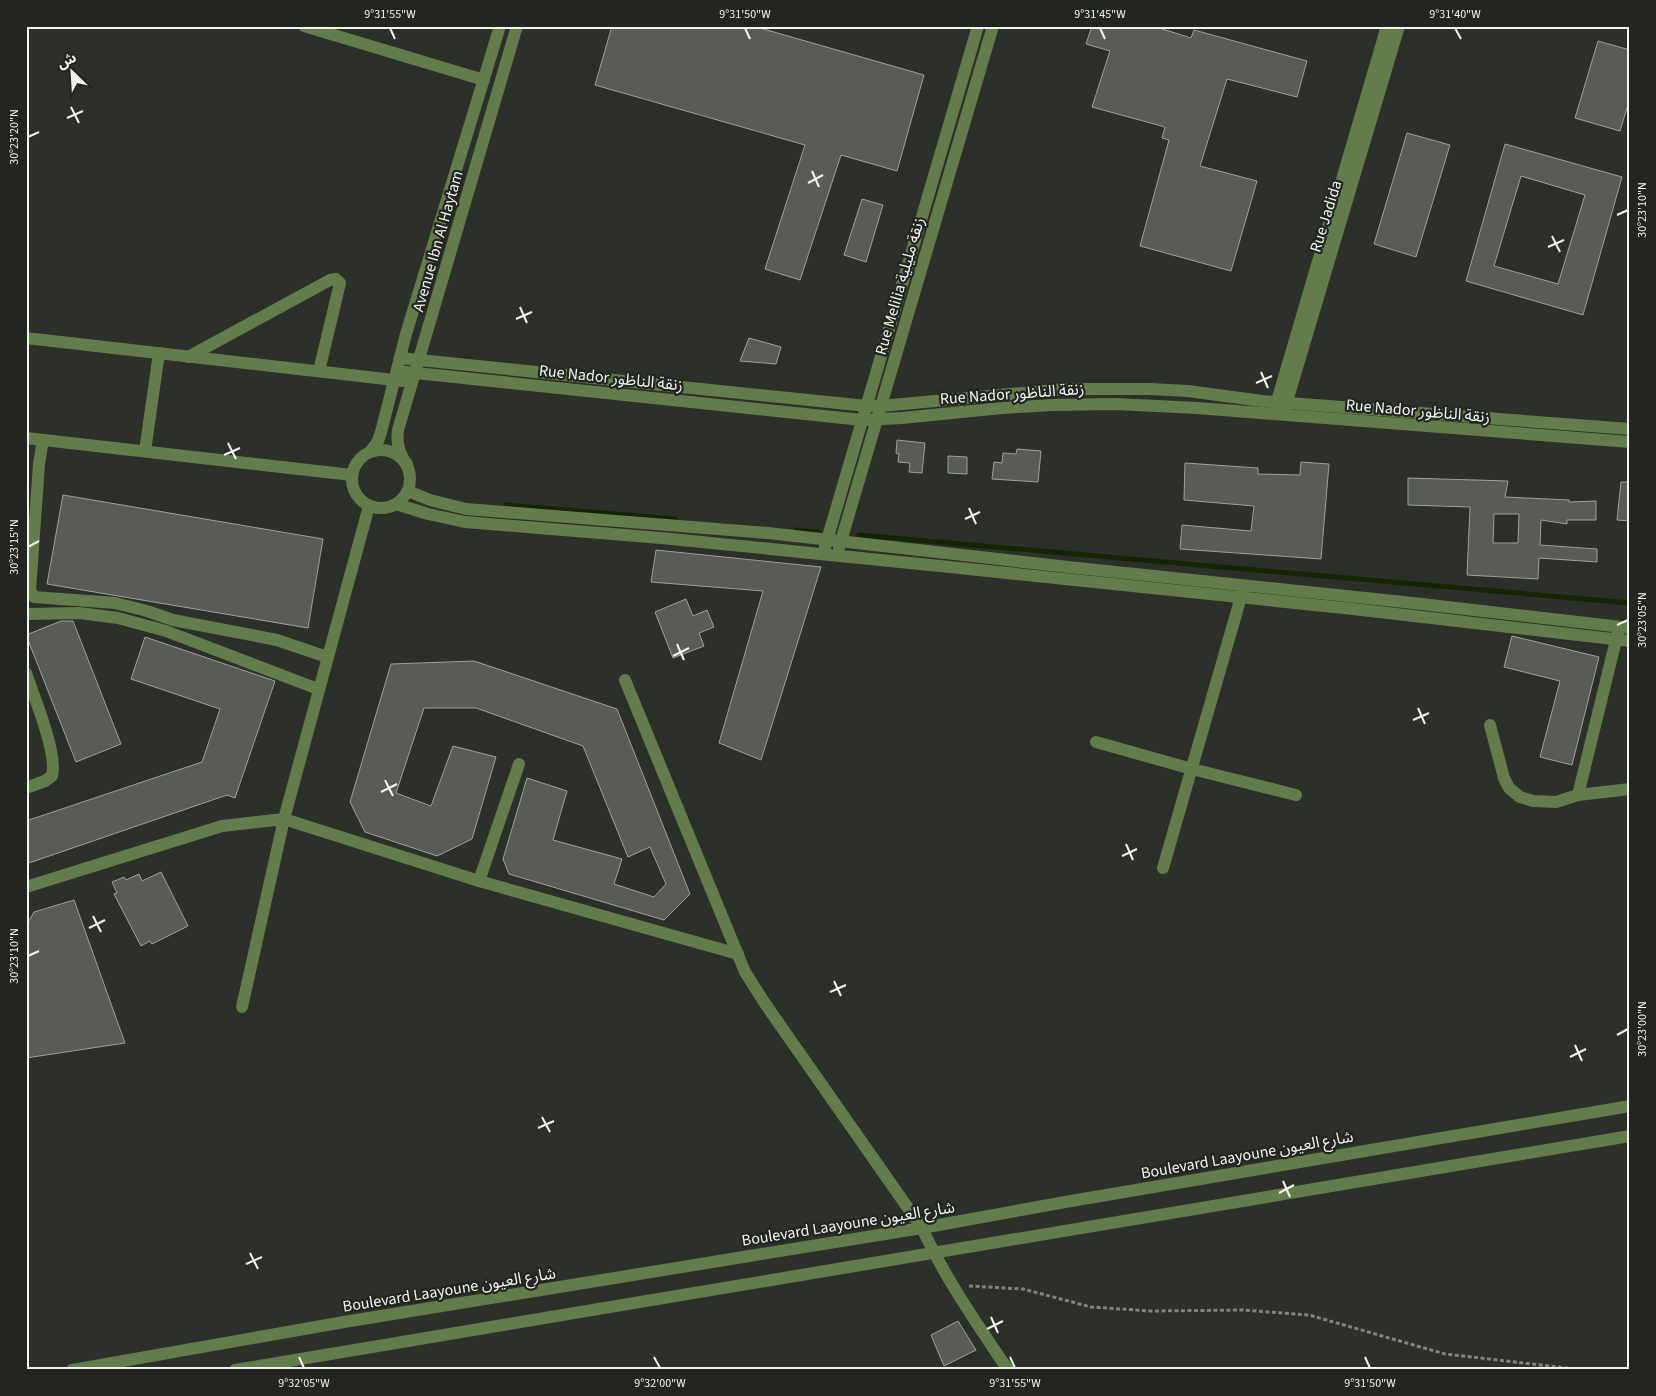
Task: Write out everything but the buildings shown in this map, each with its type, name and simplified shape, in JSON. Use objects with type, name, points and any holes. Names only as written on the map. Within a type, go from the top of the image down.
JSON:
[{"type":"street","points":[[304,26],[484,80]]},
{"type":"street","name":"Avenue Ibn Al Haytam","points":[[370,452],[378,441],[381,432],[400,358],[500,26]]},
{"type":"street","name":"Avenue Ibn Al Haytam","points":[[407,464],[398,449],[397,435],[517,26]]},
{"type":"street","name":"Rue Melilia زنقة مليلية","points":[[823,554],[978,26]]},
{"type":"street","name":"Rue Melilia زنقة مليلية","points":[[837,556],[993,26]]},
{"type":"street","name":"Rue Jadida","points":[[1282,402],[1387,26]]},
{"type":"street","name":"Rue Jadida","points":[[1278,415],[1400,26]]},
{"type":"street","points":[[495,41],[512,44]]},
{"type":"street","points":[[188,357],[330,280],[336,279],[340,283],[319,372]]},
{"type":"street","name":"Rue Nador زنقة الناظور","points":[[26,338],[319,372],[396,376],[862,420],[1002,408],[1084,404],[1164,406],[1630,442]]},
{"type":"street","points":[[145,451],[159,353]]},
{"type":"street","name":"Rue Nador زنقة الناظور","points":[[400,358],[867,406],[1017,392],[1112,388],[1188,391],[1282,402],[1630,429]]},
{"type":"street","points":[[26,438],[352,475]]},
{"type":"street","points":[[43,440],[39,464],[30,593],[36,598],[115,603],[173,620],[277,640],[327,657]]},
{"type":"street","points":[[385,449],[394,452],[407,464],[410,473],[408,491],[396,504],[387,508],[369,506],[356,494],[352,485],[354,466],[360,458],[370,452],[385,449]]},
{"type":"street","points":[[408,491],[430,500],[466,509],[827,540],[1243,591],[1622,632],[1630,641]]},
{"type":"street","points":[[396,504],[428,514],[465,522],[1243,591]]},
{"type":"street","points":[[242,1007],[284,819],[369,506]]},
{"type":"street","points":[[1163,868],[1243,591]]},
{"type":"street","points":[[79,614],[80,600]]},
{"type":"street","points":[[26,614],[79,614],[118,618],[166,631],[318,689]]},
{"type":"street","points":[[1578,795],[1622,632]]},
{"type":"street","points":[[26,673],[51,749],[53,770],[52,776],[45,781],[26,788]]},
{"type":"street","points":[[625,680],[745,972],[922,1228],[933,1252],[1008,1370]]},
{"type":"street","points":[[1490,725],[1504,778],[1509,788],[1520,797],[1533,801],[1556,802],[1578,795],[1630,789]]},
{"type":"street","points":[[1096,742],[1192,769],[1296,795]]},
{"type":"street","points":[[479,881],[519,764]]},
{"type":"street","points":[[26,888],[222,826],[284,819],[479,881],[738,954]]},
{"type":"street","name":"Boulevard Laayoune شارع العيون","points":[[72,1370],[344,1322],[922,1228],[1080,1199],[1630,1106]]},
{"type":"street","points":[[235,1370],[1630,1136]]},
{"type":"path","points":[[954,1285],[1023,1288],[1091,1307],[1151,1311],[1243,1310],[1309,1315],[1445,1354],[1584,1370]]},
{"type":"waterway","points":[[506,505],[675,519]]},
{"type":"waterway","points":[[796,530],[818,532]]},
{"type":"waterway","points":[[859,535],[1630,603]]}]
